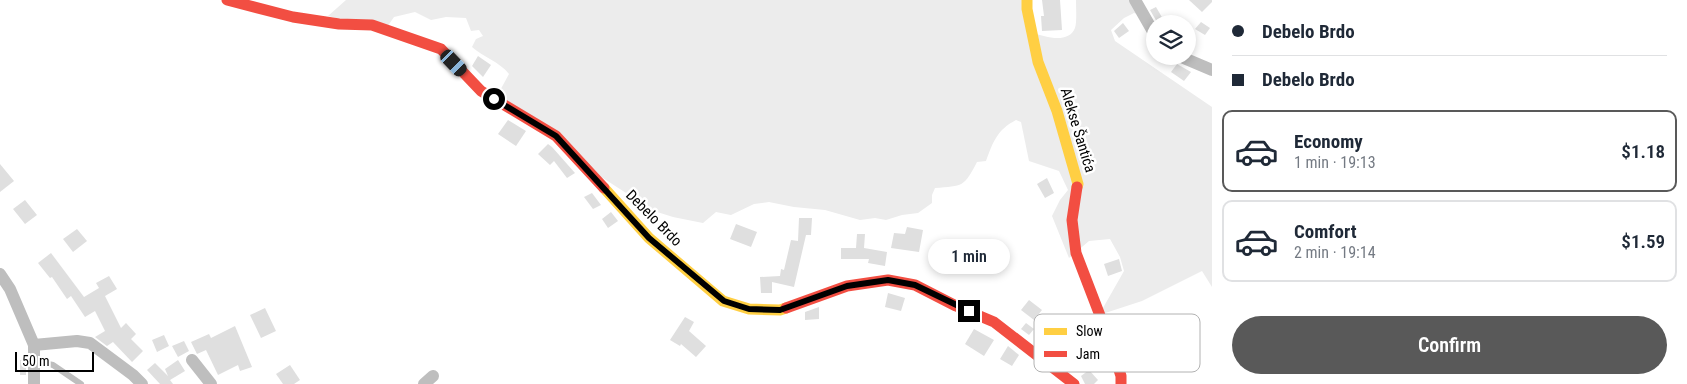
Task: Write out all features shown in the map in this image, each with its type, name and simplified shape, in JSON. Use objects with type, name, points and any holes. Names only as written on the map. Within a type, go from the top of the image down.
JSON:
[{"type":"street","name":"Debelo Brdo","points":[[227,0],[293,17],[339,24],[372,25],[441,49],[481,91],[556,136],[649,238],[724,301],[749,309],[780,310],[847,286],[888,280],[915,285],[956,306],[994,322],[1034,353]]},
{"type":"street","name":"Alekse Šantića","points":[[1027,0],[1027,9],[1038,62],[1056,111],[1078,184],[1072,220],[1076,253],[1099,314]]},
{"type":"street","points":[[1136,0],[1146,18]]},
{"type":"street","points":[[1196,63],[1212,70]]},
{"type":"street","points":[[0,274],[10,289],[34,345],[34,384]]},
{"type":"street","points":[[34,345],[77,341],[90,344],[142,384]]},
{"type":"street","points":[[192,360],[211,384]]},
{"type":"street","name":"Debelo Brdo","points":[[1059,372],[1074,384]]},
{"type":"lane","points":[[34,361],[52,365],[81,384]]},
{"type":"shaded area","points":[[346,0],[1027,0],[1034,33],[1062,38],[1072,33],[1075,28],[1076,0],[1135,0],[1145,17],[1134,13],[1124,18],[1111,30],[1115,41],[1146,62],[1146,65],[1150,65],[1212,107],[1212,287],[1202,271],[1142,301],[1100,314],[1124,271],[1120,257],[1110,239],[1089,241],[1069,258],[1052,216],[1060,200],[1068,190],[1059,171],[1029,161],[1021,122],[1016,120],[1000,132],[986,161],[977,162],[962,184],[952,187],[935,188],[932,195],[932,203],[918,213],[886,220],[875,218],[860,220],[825,210],[769,202],[754,204],[731,215],[716,212],[703,223],[654,211],[592,171],[497,96],[509,74],[501,66],[472,47],[476,39],[483,36],[479,30],[471,31],[466,18],[446,17],[431,20],[415,12],[394,17],[385,30],[328,16]]},
{"type":"building","points":[[1042,0],[1060,0],[1062,30],[1042,31],[1041,16],[1044,16]]},
{"type":"building","points":[[1189,0],[1212,0],[1212,2],[1202,12]]},
{"type":"building","points":[[1156,7],[1161,15],[1153,15],[1150,10]]},
{"type":"building","points":[[1201,22],[1210,28],[1205,35],[1196,28]]},
{"type":"building","points":[[1123,23],[1129,31],[1119,38],[1114,31]]},
{"type":"building","points":[[478,56],[491,65],[483,77],[472,66]]},
{"type":"building","points":[[1176,65],[1179,65],[1191,72],[1184,81],[1171,72]]},
{"type":"building","points":[[508,120],[526,131],[516,146],[498,134]]},
{"type":"building","points":[[548,144],[575,173],[567,178],[554,161],[550,165],[538,154]]},
{"type":"building","points":[[0,164],[14,181],[0,192]]},
{"type":"building","points":[[1047,178],[1054,193],[1045,198],[1037,184]]},
{"type":"building","points":[[592,193],[601,205],[593,209],[584,197]]},
{"type":"building","points":[[25,200],[37,215],[25,224],[13,209]]},
{"type":"building","points":[[611,212],[618,221],[608,228],[602,219]]},
{"type":"building","points":[[799,218],[812,218],[811,235],[806,235],[794,287],[772,282],[772,293],[761,293],[760,277],[780,276],[781,269],[784,270],[791,240],[798,241]]},
{"type":"building","points":[[736,224],[757,232],[751,247],[730,239]]},
{"type":"building","points":[[907,227],[923,230],[919,252],[891,248],[894,233],[905,234]]},
{"type":"building","points":[[77,229],[87,241],[73,252],[63,239]]},
{"type":"building","points":[[857,234],[865,234],[864,248],[887,252],[885,266],[868,263],[869,259],[841,259],[841,248],[856,248]]},
{"type":"building","points":[[51,253],[84,297],[99,288],[96,283],[109,276],[117,289],[105,296],[121,328],[126,323],[136,334],[131,339],[143,351],[132,362],[113,342],[107,346],[95,337],[105,331],[95,311],[85,317],[71,296],[67,299],[52,277],[50,278],[38,263]]},
{"type":"building","points":[[1119,259],[1122,271],[1108,276],[1104,264]]},
{"type":"building","points":[[888,293],[905,298],[901,311],[885,307]]},
{"type":"building","points":[[1029,300],[1042,310],[1039,314],[1034,314],[1034,320],[1021,310]]},
{"type":"building","points":[[819,307],[819,319],[805,320],[805,312]]},
{"type":"building","points":[[265,308],[276,331],[261,338],[250,315]]},
{"type":"building","points":[[685,317],[694,322],[689,331],[706,346],[696,357],[681,344],[680,346],[670,340]]},
{"type":"building","points":[[1026,323],[1034,329],[1029,335],[1021,329]]},
{"type":"building","points":[[235,326],[252,367],[240,371],[238,365],[218,375],[206,350],[197,354],[191,342],[209,334],[211,338]]},
{"type":"building","points":[[974,329],[994,340],[984,356],[965,344]]},
{"type":"building","points":[[164,335],[169,346],[157,352],[152,340]]},
{"type":"building","points":[[184,341],[189,351],[178,357],[172,346]]},
{"type":"building","points":[[1008,346],[1019,355],[1012,366],[1000,359]]},
{"type":"building","points":[[20,360],[26,360],[26,375],[20,375]]},
{"type":"building","points":[[178,360],[185,371],[170,380],[173,384],[160,384],[147,370],[155,363],[168,376],[165,369]]},
{"type":"building","points":[[290,365],[300,380],[294,384],[283,384],[276,374]]},
{"type":"building","points":[[1086,372],[1091,372],[1098,380],[1094,384],[1085,384],[1081,376]]},
{"type":"traffic: slow","points":[[1027,0],[1027,9],[1038,62],[1057,111],[1078,184],[1077,187]]},
{"type":"traffic: slow","points":[[604,188],[649,238],[723,301],[749,309],[780,310],[786,308]]},
{"type":"traffic: jam","points":[[227,0],[293,17],[339,24],[372,25],[441,49],[481,91],[556,136],[604,188]]},
{"type":"traffic: jam","points":[[1077,187],[1072,220],[1076,253],[1099,314]]},
{"type":"traffic: jam","points":[[786,308],[847,286],[888,280],[915,285],[956,306],[994,322],[1034,353]]},
{"type":"traffic: jam","points":[[1059,372],[1074,384]]},
{"type":"traffic: jam","points":[[1120,372],[1121,384]]},
{"type":"route","points":[[494,99],[556,136],[649,238],[724,301],[749,309],[780,310],[847,286],[888,280],[915,285],[969,311]]}]
